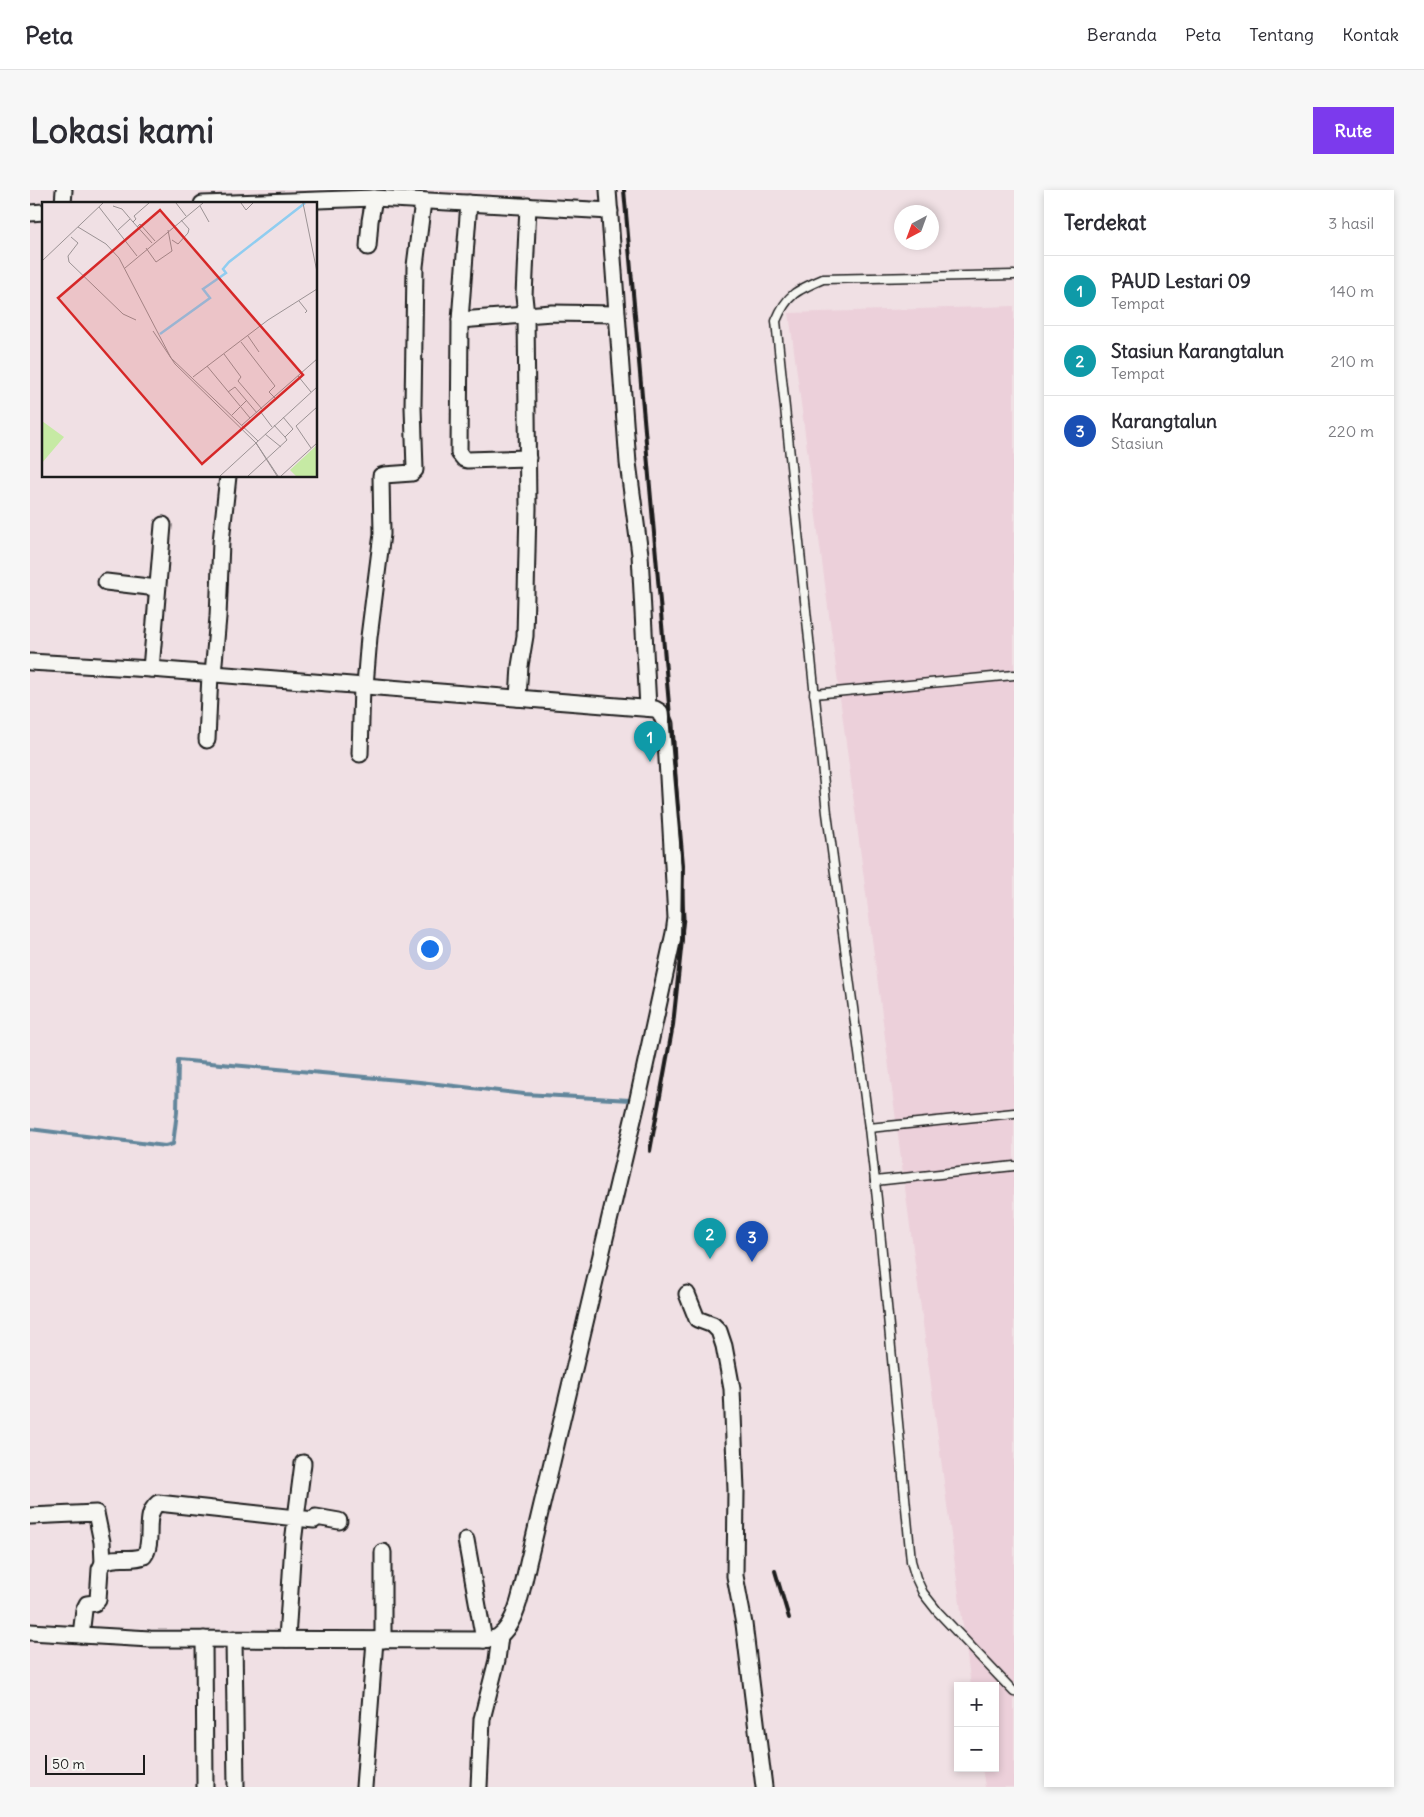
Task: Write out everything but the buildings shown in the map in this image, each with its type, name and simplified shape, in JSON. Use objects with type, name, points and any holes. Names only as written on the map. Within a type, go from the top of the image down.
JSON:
[{"type":"street","points":[[608,190],[628,463],[640,554],[648,708]]},
{"type":"street","points":[[298,202],[432,197],[470,203],[610,210]]},
{"type":"street","points":[[360,754],[364,686],[382,534],[382,476],[384,474],[412,473],[415,470],[415,266],[432,197]]},
{"type":"street","points":[[368,247],[374,198]]},
{"type":"street","points":[[470,203],[460,320],[461,456],[467,460],[528,458]]},
{"type":"street","points":[[518,698],[520,666],[525,636],[528,458],[526,315],[524,296],[528,206]]},
{"type":"street","points":[[460,320],[552,313],[616,314]]},
{"type":"street","points":[[208,740],[218,617],[221,542],[228,478]]},
{"type":"street","points":[[152,669],[163,525]]},
{"type":"street","points":[[106,582],[158,588]]},
{"type":"street","points":[[30,662],[152,669],[648,708],[660,712],[665,724],[676,918],[637,1103],[517,1607],[512,1620],[500,1636],[484,1640],[150,1639],[30,1632]]},
{"type":"street","points":[[687,1294],[697,1319],[713,1325],[718,1331],[724,1346],[732,1389],[736,1490],[735,1576],[744,1624],[764,1787]]},
{"type":"street","points":[[287,1639],[292,1543],[303,1462]]},
{"type":"street","points":[[103,1563],[115,1558],[144,1556],[148,1548],[150,1517],[153,1507],[158,1504],[314,1520],[316,1517],[339,1521]]},
{"type":"street","points":[[30,1516],[96,1513],[102,1542],[103,1563],[100,1569],[98,1600],[95,1603],[87,1604],[84,1610],[81,1635]]},
{"type":"street","points":[[466,1540],[484,1640]]},
{"type":"street","points":[[364,1787],[379,1640],[383,1552]]},
{"type":"street","points":[[480,1787],[482,1719],[497,1660],[500,1636]]},
{"type":"street","points":[[204,1639],[205,1787]]},
{"type":"street","points":[[234,1639],[236,1787]]},
{"type":"lane","points":[[1014,274],[823,279],[798,289],[782,306],[776,321],[826,813],[875,1181],[911,1561],[923,1593],[938,1612],[1014,1692]]},
{"type":"lane","points":[[814,694],[1014,675]]},
{"type":"lane","points":[[869,1128],[1014,1113]]},
{"type":"lane","points":[[875,1181],[1014,1166]]},
{"type":"shaded area","points":[[1014,306],[1014,1787],[985,1787],[983,1772],[999,1772],[999,1682],[970,1682],[789,313]]},
{"type":"waterway","points":[[30,1129],[165,1146],[173,1144],[177,1112],[178,1060],[420,1082],[524,1094],[630,1100]]},
{"type":"railway","points":[[624,190],[683,865],[682,940],[673,1025],[650,1151]]},
{"type":"railway","points":[[775,1571],[789,1618]]},
{"type":"place","name":"PAUD Lestari 09","points":[[650,762]]},
{"type":"place","name":"Stasiun Karangtalun","points":[[710,1259]]},
{"type":"place","name":"Karangtalun","points":[[752,1262]]}]
